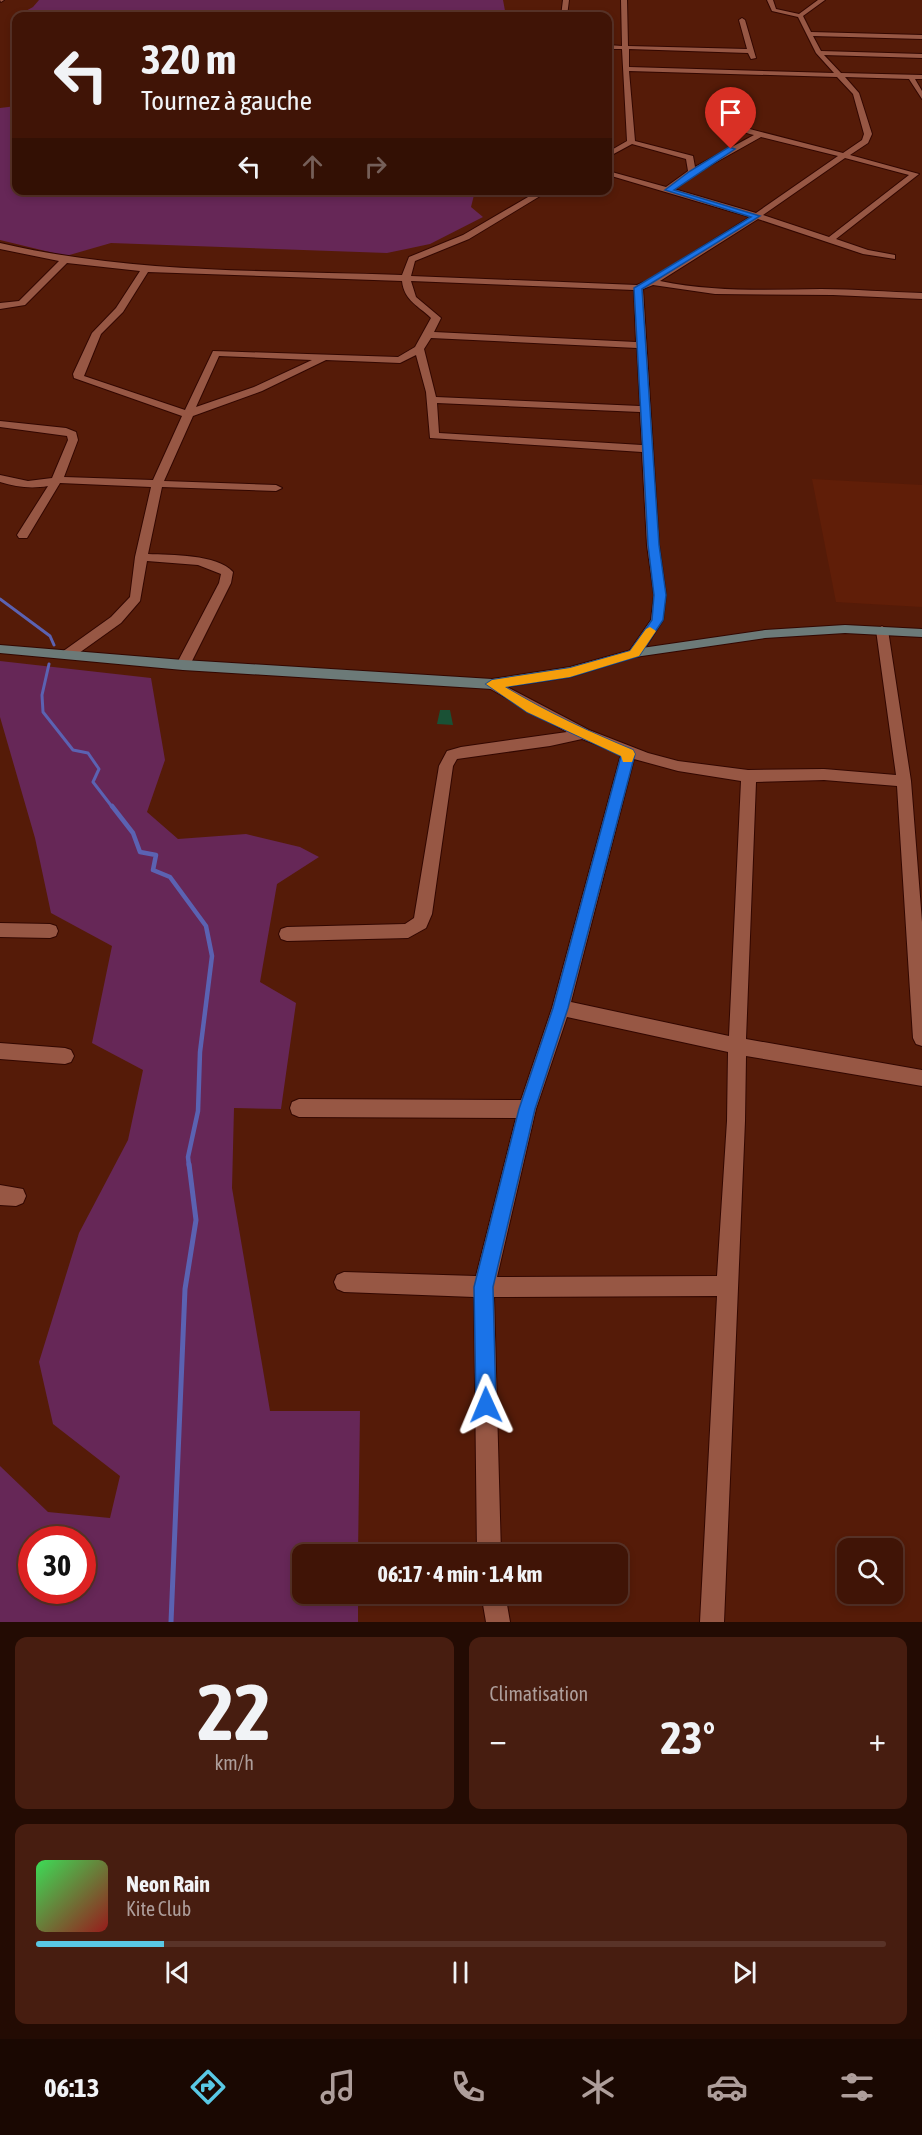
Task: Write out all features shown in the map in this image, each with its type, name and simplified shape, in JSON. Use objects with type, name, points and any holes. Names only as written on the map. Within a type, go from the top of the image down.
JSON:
[{"type":"main road","points":[[0,649],[183,665],[492,684],[570,672],[634,653],[765,634],[844,629],[922,633]]},
{"type":"street","points":[[624,0],[631,142]]},
{"type":"street","points":[[0,246],[64,261],[145,270],[638,288],[652,282],[757,216],[865,141],[868,134],[856,93],[819,53],[800,16],[774,10],[770,0]]},
{"type":"street","points":[[800,16],[822,0]]},
{"type":"street","points":[[742,20],[757,72]]},
{"type":"street","points":[[811,34],[922,37]]},
{"type":"street","points":[[612,47],[751,51]]},
{"type":"street","points":[[819,53],[922,56]]},
{"type":"street","points":[[626,69],[922,77]]},
{"type":"street","points":[[911,77],[922,97]]},
{"type":"street","points":[[718,103],[729,123],[759,135],[843,157],[919,172]]},
{"type":"street","points":[[668,190],[692,172],[759,135]]},
{"type":"street","points":[[612,153],[631,142],[690,158],[692,172]]},
{"type":"street","points":[[831,239],[919,172]]},
{"type":"street","points":[[612,174],[757,216],[866,252],[892,257]]},
{"type":"street","points":[[67,655],[128,610],[136,598],[139,589],[141,556],[157,483],[216,353],[400,360],[419,349],[436,318],[413,298],[405,278],[407,265],[412,259],[466,237],[537,195]]},
{"type":"street","points":[[0,306],[22,303],[64,261]]},
{"type":"street","points":[[145,270],[120,310],[97,333],[81,365],[79,378],[188,414],[258,389],[323,358]]},
{"type":"street","points":[[652,282],[682,289],[735,294],[822,292],[922,296]]},
{"type":"street","points":[[634,653],[657,620],[660,595],[653,545],[638,288]]},
{"type":"street","points":[[428,335],[640,345]]},
{"type":"street","points":[[419,349],[432,400],[433,434],[437,436],[647,449]]},
{"type":"street","points":[[432,400],[646,409]]},
{"type":"street","points":[[0,424],[66,431],[72,434],[73,440],[57,480],[22,535]]},
{"type":"street","points":[[0,478],[20,484],[44,485],[57,480],[276,488]]},
{"type":"street","points":[[141,556],[210,564],[221,567],[227,572],[225,583],[183,665]]},
{"type":"street","points":[[882,630],[904,781],[922,1038]]},
{"type":"street","points":[[492,684],[532,709],[581,734],[628,754],[691,768],[749,776],[815,774],[904,781]]},
{"type":"street","points":[[287,934],[414,929],[424,914],[446,766],[452,755],[550,741],[581,734]]},
{"type":"street","points":[[489,1544],[484,1287],[527,1109],[561,1008],[628,754]]},
{"type":"street","points":[[712,1622],[736,1121],[737,1046],[749,776]]},
{"type":"street","points":[[0,930],[50,932]]},
{"type":"street","points":[[561,1008],[737,1046],[922,1078]]},
{"type":"street","points":[[0,1051],[65,1056]]},
{"type":"street","points":[[299,1108],[527,1109]]},
{"type":"street","points":[[344,1282],[484,1287],[727,1286]]},
{"type":"street","points":[[495,1604],[498,1622]]},
{"type":"shaded area","points":[[39,0],[503,0],[505,12],[24,12]]},
{"type":"shaded area","points":[[12,106],[12,195],[474,195],[471,207],[483,217],[430,244],[387,253],[111,243],[66,256],[0,240],[0,108]]},
{"type":"shaded area","points":[[812,479],[922,485],[922,607],[836,602]]},
{"type":"shaded area","points":[[0,661],[151,678],[165,760],[147,812],[178,839],[246,834],[300,847],[319,857],[277,884],[260,982],[296,1003],[281,1109],[234,1108],[232,1188],[270,1411],[360,1411],[358,1544],[292,1544],[292,1604],[358,1604],[358,1622],[0,1622],[0,1466],[48,1512],[110,1518],[120,1476],[53,1424],[39,1362],[79,1233],[128,1140],[143,1070],[92,1043],[112,946],[51,913],[35,838],[0,717]]},
{"type":"building","points":[[440,710],[450,710],[453,725],[437,724]]},
{"type":"waterway","points":[[0,599],[50,636],[54,645]]},
{"type":"waterway","points":[[49,664],[42,695],[43,712],[73,750],[88,753],[99,769],[93,782],[113,808]]},
{"type":"waterway","points":[[112,806],[133,833],[140,852],[156,855],[153,870],[170,877],[206,926],[212,956],[200,1052],[198,1111],[188,1157],[189,1166]]},
{"type":"waterway","points":[[171,1622],[185,1289],[196,1220],[189,1164]]},
{"type":"slow traffic","points":[[627,758],[628,754],[581,734],[532,709],[492,684],[570,672],[634,653],[650,631]]},
{"type":"route","points":[[486,1405],[484,1287],[527,1109],[561,1008],[628,754],[581,734],[532,709],[492,684],[570,672],[634,653],[657,620],[660,595],[653,545],[638,288],[652,282],[757,216],[668,190],[692,172],[731,149]]}]
